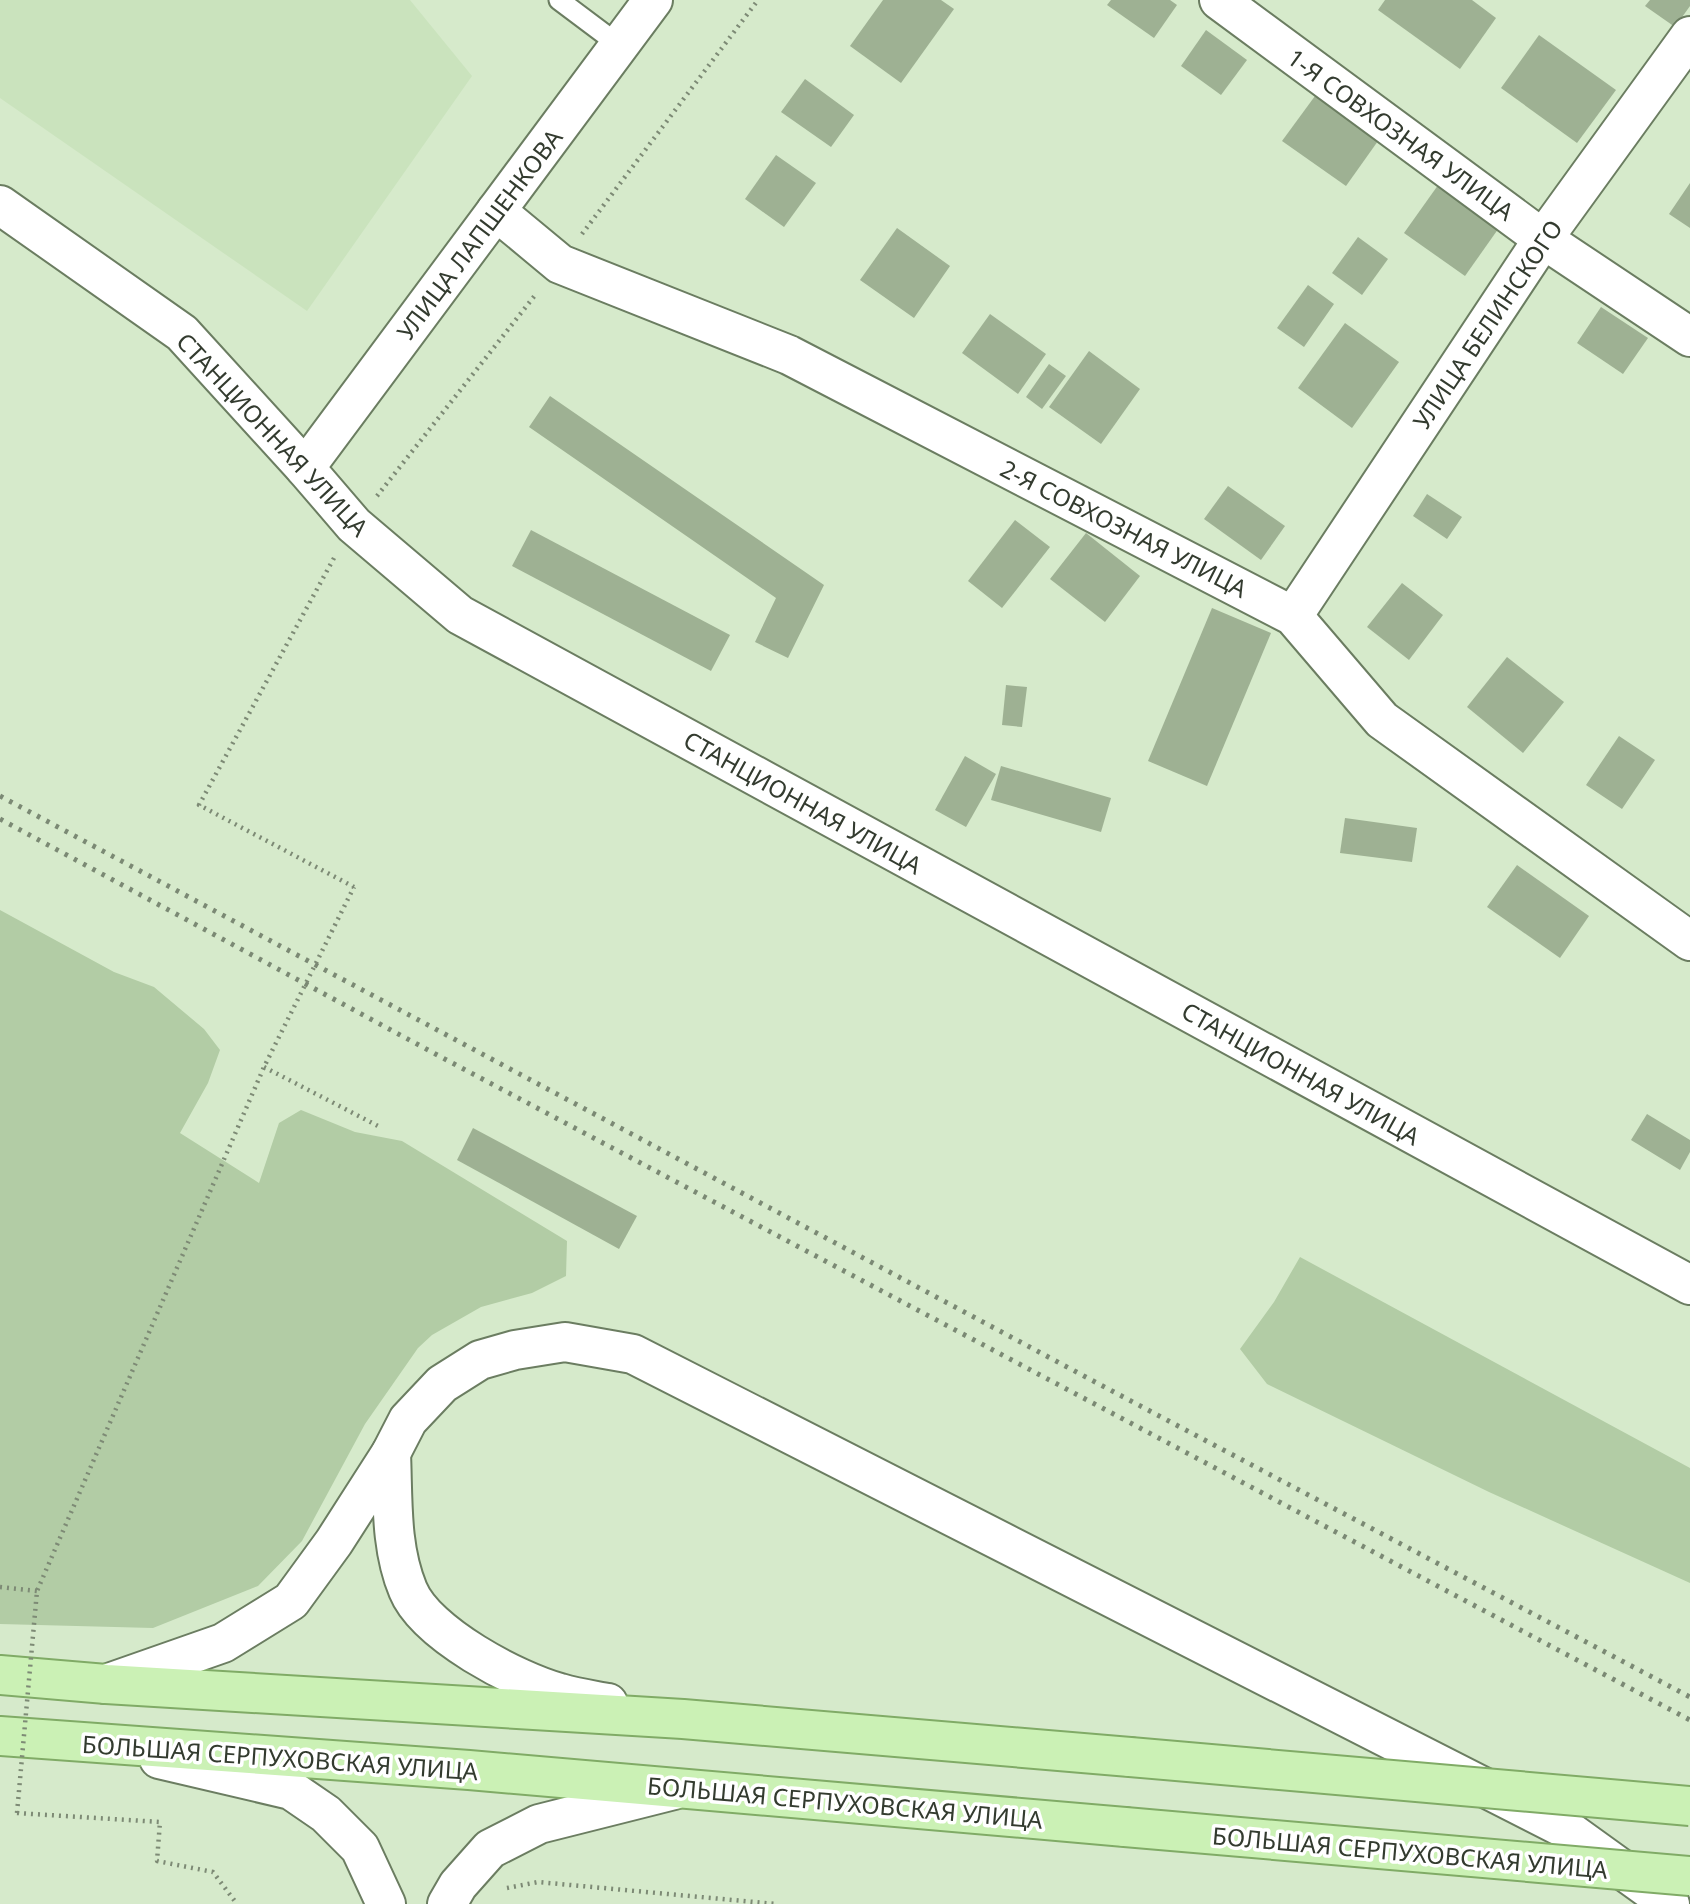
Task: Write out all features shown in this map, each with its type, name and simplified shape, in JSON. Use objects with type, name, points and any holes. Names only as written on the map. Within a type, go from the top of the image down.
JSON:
[{"type":"main road","points":[[0,1675],[106,1684],[683,1718],[1690,1806]]},
{"type":"main road","name":"БОЛЬШАЯ СЕРПУХОВСКАЯ УЛИЦА","points":[[0,1736],[469,1770],[1690,1876]]},
{"type":"street","name":"УЛИЦА ЛАПШЕНКОВА","points":[[305,468],[653,0]]},
{"type":"street","name":"1-Я СОВХОЗНАЯ УЛИЦА","points":[[1219,0],[1543,239],[1690,337]]},
{"type":"street","name":"УЛИЦА БЕЛИНСКОГО","points":[[1293,616],[1543,239],[1690,36]]},
{"type":"street","name":"СТАНЦИОННАЯ УЛИЦА","points":[[0,205],[182,333],[354,525],[460,615],[1686,1275]]},
{"type":"street","name":"2-Я СОВХОЗНАЯ УЛИЦА","points":[[496,211],[560,264],[789,355],[1293,616],[1382,720],[1690,940]]},
{"type":"street","points":[[106,1684],[223,1643],[290,1601],[334,1542],[391,1453],[408,1420],[442,1384],[480,1360],[515,1350],[565,1342],[633,1354],[1566,1829],[1670,1904]]},
{"type":"street","points":[[391,1453],[395,1548],[409,1592],[431,1624],[499,1669],[559,1693],[683,1718]]},
{"type":"street","points":[[96,1744],[291,1790],[326,1814],[360,1848],[386,1904]]},
{"type":"street","points":[[447,1904],[458,1885],[490,1849],[539,1824],[681,1788]]},
{"type":"lane","points":[[559,0],[619,45]]},
{"type":"path","points":[[237,1904],[213,1872],[157,1861],[160,1822],[17,1813],[37,1591],[264,1066],[354,887],[199,805],[354,525],[560,264],[758,0]]},
{"type":"path","points":[[264,1066],[380,1127]]},
{"type":"path","points":[[0,1587],[37,1591]]},
{"type":"path","points":[[504,1889],[538,1882],[776,1904]]},
{"type":"shaded area","points":[[0,0],[410,0],[472,76],[307,311],[0,98]]},
{"type":"shaded area","points":[[0,910],[114,972],[154,987],[204,1029],[220,1050],[208,1083],[180,1133],[259,1183],[279,1123],[301,1110],[355,1132],[402,1141],[567,1241],[566,1276],[532,1293],[481,1307],[432,1335],[418,1348],[365,1424],[302,1541],[258,1586],[153,1628],[0,1624]]},
{"type":"shaded area","points":[[1300,1257],[1690,1468],[1690,1583],[1489,1492],[1267,1384],[1240,1349],[1274,1302]]},
{"type":"building","points":[[883,0],[941,0],[954,9],[901,83],[850,46]]},
{"type":"building","points":[[1111,0],[1170,0],[1177,5],[1154,38],[1107,5]]},
{"type":"building","points":[[1385,0],[1472,0],[1496,18],[1460,69],[1378,10]]},
{"type":"building","points":[[1650,0],[1690,0],[1690,6],[1675,27],[1645,6]]},
{"type":"building","points":[[1206,30],[1247,60],[1221,95],[1181,66]]},
{"type":"building","points":[[1539,35],[1616,90],[1577,143],[1501,88]]},
{"type":"building","points":[[805,79],[854,115],[831,147],[781,112]]},
{"type":"building","points":[[1315,96],[1378,141],[1346,186],[1282,141]]},
{"type":"building","points":[[776,155],[816,183],[784,227],[745,199]]},
{"type":"building","points":[[1441,181],[1501,225],[1465,276],[1404,233]]},
{"type":"building","points":[[1690,183],[1690,228],[1669,214]]},
{"type":"building","points":[[897,228],[950,266],[914,318],[860,280]]},
{"type":"building","points":[[1358,237],[1388,259],[1362,295],[1332,273]]},
{"type":"building","points":[[1308,285],[1334,304],[1304,347],[1277,328]]},
{"type":"building","points":[[1601,307],[1648,338],[1623,374],[1577,343]]},
{"type":"building","points":[[990,314],[1046,354],[1018,394],[962,353]]},
{"type":"building","points":[[1345,323],[1399,362],[1352,428],[1298,388]]},
{"type":"building","points":[[1089,351],[1140,389],[1101,444],[1049,407]]},
{"type":"building","points":[[1049,364],[1066,376],[1042,409],[1026,397]]},
{"type":"building","points":[[550,396],[824,585],[788,658],[755,642],[776,598],[529,427]]},
{"type":"building","points":[[1228,486],[1285,526],[1261,560],[1204,519]]},
{"type":"building","points":[[1427,494],[1462,517],[1447,539],[1413,516]]},
{"type":"building","points":[[1015,520],[1050,547],[1002,608],[968,581]]},
{"type":"building","points":[[531,530],[730,635],[711,671],[512,566]]},
{"type":"building","points":[[1086,533],[1140,576],[1105,622],[1050,579]]},
{"type":"building","points":[[1402,583],[1443,615],[1409,660],[1367,627]]},
{"type":"building","points":[[1212,608],[1271,633],[1207,786],[1148,761]]},
{"type":"building","points":[[1507,657],[1564,702],[1523,753],[1467,707]]},
{"type":"building","points":[[1006,685],[1027,687],[1022,727],[1002,725]]},
{"type":"building","points":[[1619,736],[1655,760],[1622,809],[1586,785]]},
{"type":"building","points":[[965,756],[996,774],[966,827],[935,810]]},
{"type":"building","points":[[1001,766],[1111,798],[1101,832],[991,800]]},
{"type":"building","points":[[1345,818],[1417,828],[1412,862],[1340,853]]},
{"type":"building","points":[[1517,865],[1589,916],[1560,958],[1487,907]]},
{"type":"building","points":[[1647,1114],[1690,1140],[1690,1152],[1680,1170],[1631,1140]]},
{"type":"building","points":[[473,1128],[637,1216],[619,1249],[457,1160]]},
{"type":"railway","points":[[0,796],[1690,1697]]},
{"type":"railway","points":[[0,819],[441,1057],[1690,1720]]}]
